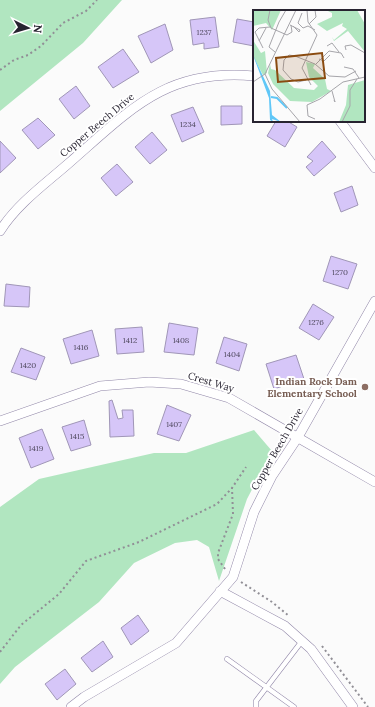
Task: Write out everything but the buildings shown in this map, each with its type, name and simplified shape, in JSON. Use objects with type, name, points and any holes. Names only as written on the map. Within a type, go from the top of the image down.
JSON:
[{"type":"street","name":"Copper Beech Drive","points":[[0,231],[7,220],[26,200],[144,100],[166,88],[200,78],[236,74],[253,76]]},
{"type":"street","points":[[341,122],[375,168]]},
{"type":"street","name":"Copper Beech Drive","points":[[71,707],[84,697],[176,643],[233,576],[254,512],[272,476],[298,437],[375,301]]},
{"type":"street","name":"Crest Way","points":[[0,420],[100,386],[157,382],[181,384],[228,398],[375,482]]},
{"type":"street","points":[[220,591],[285,626],[310,649],[353,707]]},
{"type":"lane","points":[[256,707],[256,701],[302,641]]},
{"type":"lane","points":[[227,659],[294,707]]},
{"type":"path","points":[[0,70],[14,60],[28,55],[41,46],[63,22],[86,11],[97,0]]},
{"type":"path","points":[[0,652],[20,625],[59,594],[86,561],[139,542],[217,504],[232,488],[246,467]]},
{"type":"path","points":[[232,488],[233,514],[218,553],[221,564],[233,576]]},
{"type":"green space","points":[[0,0],[122,0],[83,43],[0,111]]},
{"type":"green space","points":[[254,430],[272,451],[247,499],[219,581],[209,547],[197,540],[175,543],[134,563],[99,602],[15,667],[0,684],[0,507],[39,479],[154,453],[186,453]]},
{"type":"place","name":"Indian Rock Dam Elementary School","points":[[365,387]]}]
